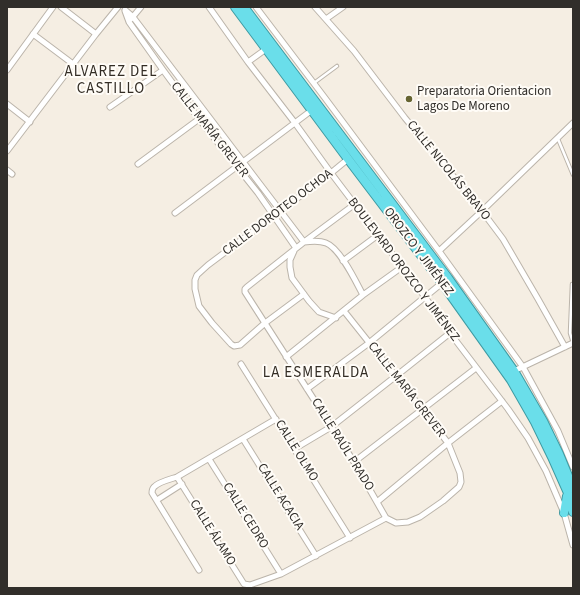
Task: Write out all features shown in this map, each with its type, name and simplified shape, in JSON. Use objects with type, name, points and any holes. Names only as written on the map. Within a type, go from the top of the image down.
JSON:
[{"type":"highway","name":"OROZCO Y JIMÉNEZ","points":[[235,7],[442,283],[511,380],[535,422],[570,491]]},
{"type":"highway","name":"OROZCO Y JIMÉNEZ","points":[[244,7],[448,278],[514,371],[543,421],[559,454],[570,491],[573,512]]},
{"type":"highway","points":[[564,513],[570,491]]},
{"type":"street","points":[[7,70],[53,7]]},
{"type":"street","points":[[60,7],[96,34]]},
{"type":"street","points":[[7,151],[118,7]]},
{"type":"street","points":[[129,22],[141,7]]},
{"type":"street","name":"BOULEVARD OROZCO Y JIMÉNEZ","points":[[209,7],[248,62],[295,123],[528,438],[546,471],[564,513],[573,545]]},
{"type":"street","points":[[256,7],[439,251],[523,367],[558,431],[573,467]]},
{"type":"street","name":"CALLE NICOLÁS BRAVO","points":[[315,7],[354,51],[405,118],[482,211],[502,239],[565,347]]},
{"type":"street","points":[[326,19],[343,7]]},
{"type":"street","name":"CALLE MARÍA GREVER","points":[[124,8],[133,17],[304,242]]},
{"type":"street","name":"CALLE MARÍA GREVER","points":[[124,8],[129,22],[163,70],[199,119],[238,166],[296,248]]},
{"type":"street","points":[[33,34],[73,64]]},
{"type":"street","points":[[248,62],[266,49]]},
{"type":"street","points":[[110,108],[163,70]]},
{"type":"street","points":[[7,104],[30,122]]},
{"type":"street","points":[[175,212],[312,110]]},
{"type":"street","points":[[138,164],[199,119]]},
{"type":"street","points":[[439,251],[573,123]]},
{"type":"street","name":"CALLE DOROTEO OCHOA","points":[[304,294],[265,323],[240,345],[234,346],[212,323],[199,306],[195,289],[195,280],[197,275],[208,265],[348,159]]},
{"type":"street","points":[[7,170],[12,174]]},
{"type":"street","points":[[336,318],[319,312],[309,301],[292,278],[290,260],[296,248],[355,204]]},
{"type":"street","points":[[343,261],[378,235]]},
{"type":"street","points":[[304,242],[313,241],[326,243],[335,249],[364,295]]},
{"type":"street","name":"CALLE RAÚL PRADO","points":[[296,248],[247,287],[245,292],[354,462],[386,518]]},
{"type":"street","points":[[286,357],[402,267]]},
{"type":"street","points":[[307,390],[369,343],[442,283]]},
{"type":"street","name":"CALLE MARÍA GREVER","points":[[344,311],[448,443],[460,473],[461,482],[459,487],[443,501],[420,517],[408,522],[396,523],[386,518]]},
{"type":"street","points":[[294,449],[331,427],[450,332]]},
{"type":"street","points":[[514,371],[573,343]]},
{"type":"street","name":"CALLE OLMO","points":[[241,364],[350,538]]},
{"type":"street","points":[[354,462],[476,368]]},
{"type":"street","points":[[377,502],[448,443],[502,401]]},
{"type":"street","points":[[199,570],[152,494],[154,486],[166,480],[177,477],[276,419]]},
{"type":"street","name":"CALLE ACACIA","points":[[243,438],[316,556]]},
{"type":"street","name":"CALLE CEDRO","points":[[209,459],[281,574]]},
{"type":"street","name":"CALLE ÁLAMO","points":[[177,477],[244,584],[250,585],[281,574]]},
{"type":"street","points":[[157,500],[182,484]]},
{"type":"street","points":[[281,574],[386,518]]},
{"type":"lane","points":[[314,83],[337,66]]},
{"type":"lane","points":[[558,138],[573,175]]},
{"type":"lane","points":[[572,284],[570,333],[573,343]]},
{"type":"place","name":"Preparatoria Orientacion Lagos De Moreno","points":[[409,99]]},
{"type":"district","name":"ALVAREZ DEL CASTILLO","points":[[111,82]]},
{"type":"district","name":"LA ESMERALDA","points":[[316,374]]}]
